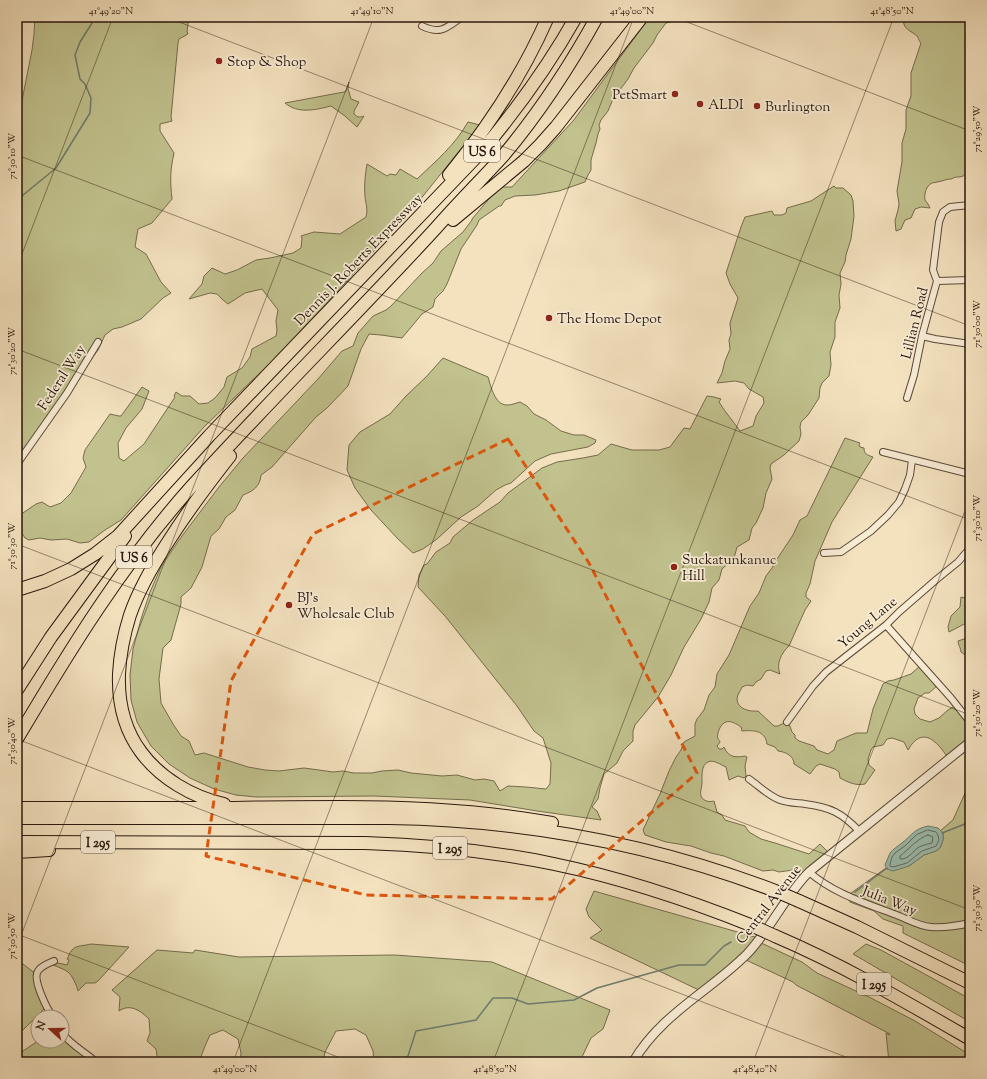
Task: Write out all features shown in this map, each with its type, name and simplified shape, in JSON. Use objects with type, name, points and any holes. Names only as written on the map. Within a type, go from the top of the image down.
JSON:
[{"type":"highway","points":[[369,270],[451,173],[482,133],[502,104],[519,75],[534,48],[548,17]]},
{"type":"highway","name":"Dennis J. Roberts Expressway","points":[[144,507],[209,436],[456,179],[494,136],[518,106],[576,17]]},
{"type":"highway","name":"US 6","points":[[17,739],[76,641],[135,557],[184,496],[405,262],[494,165],[527,125],[562,77],[598,17]]},
{"type":"highway","points":[[405,262],[463,211],[524,161],[540,145],[556,127],[642,17]]},
{"type":"highway","points":[[267,807],[230,805],[208,799],[178,785],[156,768],[138,748],[126,724],[121,707],[119,680],[121,652],[127,624],[136,599],[149,573],[193,506],[278,395]]},
{"type":"highway","points":[[17,690],[51,638],[144,507]]},
{"type":"highway","name":"US 6","points":[[17,590],[54,578],[88,559],[118,536],[144,507]]},
{"type":"highway","points":[[17,808],[267,807],[414,808],[446,810],[485,813],[563,826],[637,844],[674,858]]},
{"type":"highway","name":"I 295","points":[[17,818],[369,818],[446,820],[504,825],[574,835],[637,848],[674,858],[732,875],[778,892],[857,926],[970,983]]},
{"type":"highway","name":"I 295","points":[[17,842],[301,842],[384,844],[441,847],[541,861],[602,876],[680,899],[753,926],[822,957],[855,974],[970,1038]]},
{"type":"highway","points":[[17,852],[136,843]]},
{"type":"street","points":[[422,26],[430,30],[437,31],[462,17]]},
{"type":"street","name":"Lillian Road","points":[[907,398],[922,336],[938,281],[933,270],[938,228],[943,212],[950,207],[970,205]]},
{"type":"street","points":[[938,281],[970,280]]},
{"type":"street","points":[[922,336],[970,344]]},
{"type":"street","name":"Federal Way","points":[[17,464],[67,393],[98,342]]},
{"type":"street","points":[[883,452],[970,474]]},
{"type":"street","points":[[824,553],[841,552],[871,531],[888,515],[899,502],[905,489],[910,475],[912,460]]},
{"type":"street","name":"Young Lane","points":[[787,722],[813,686],[826,672],[886,625],[899,612],[958,562],[970,548]]},
{"type":"street","points":[[886,625],[951,698],[970,722]]},
{"type":"street","name":"Central Avenue","points":[[633,1062],[644,1044],[660,1026],[725,973],[752,948],[809,872],[970,742]]},
{"type":"street","points":[[749,780],[781,801],[830,809],[849,821],[859,831]]},
{"type":"street","name":"Julia Way","points":[[809,872],[832,888],[923,926],[940,927],[970,923]]},
{"type":"street","points":[[48,1009],[36,977],[37,972],[40,969],[54,960]]},
{"type":"street","points":[[70,1041],[96,1062]]},
{"type":"highlighted area","points":[[508,439],[589,563],[697,773],[552,899],[366,895],[206,856],[231,681],[313,534]]},
{"type":"green space","points":[[35,17],[189,17],[188,34],[179,39],[178,43],[171,117],[172,121],[160,124],[160,131],[174,153],[171,176],[172,199],[152,223],[138,229],[135,247],[146,254],[161,282],[171,293],[163,298],[141,319],[113,329],[105,335],[98,350],[17,462],[17,126],[32,50]]},
{"type":"green space","points":[[650,17],[669,17],[668,19],[671,22],[666,23],[657,35],[653,43],[613,99],[608,111],[601,120],[599,125],[600,129],[591,160],[591,170],[585,182],[559,191],[535,195],[515,196],[505,200],[501,206],[479,220],[461,249],[447,284],[443,291],[435,299],[433,307],[422,314],[402,338],[369,334],[361,349],[348,386],[316,417],[272,467],[261,475],[258,486],[243,495],[235,510],[226,517],[219,529],[211,536],[202,567],[191,588],[181,597],[181,604],[171,640],[163,648],[159,679],[161,703],[181,736],[189,741],[195,755],[204,753],[248,767],[265,770],[279,771],[304,768],[333,772],[343,771],[354,773],[372,773],[398,770],[411,773],[442,776],[457,775],[475,780],[484,779],[494,781],[500,791],[508,786],[546,789],[550,784],[551,763],[543,738],[534,731],[517,706],[445,616],[418,587],[419,575],[424,565],[427,564],[436,552],[450,543],[453,537],[542,468],[557,462],[598,455],[611,444],[632,450],[659,450],[670,447],[684,428],[690,429],[707,396],[721,399],[719,402],[740,431],[753,426],[756,416],[764,403],[763,397],[749,389],[744,383],[735,381],[717,383],[730,349],[730,323],[738,298],[726,273],[741,227],[745,217],[772,211],[774,215],[782,215],[786,213],[787,208],[811,201],[834,186],[836,188],[843,188],[851,195],[854,216],[851,239],[845,262],[840,273],[840,308],[835,322],[835,337],[830,352],[831,365],[829,376],[822,383],[819,398],[808,415],[801,422],[801,434],[799,441],[784,455],[771,464],[770,468],[772,479],[766,493],[763,508],[752,528],[749,540],[737,547],[734,558],[722,569],[719,580],[712,588],[709,602],[701,619],[684,647],[671,675],[658,697],[635,725],[633,731],[633,741],[623,751],[617,763],[604,774],[598,799],[592,807],[597,811],[601,820],[470,800],[374,796],[256,797],[236,795],[214,789],[190,778],[169,764],[151,746],[137,722],[131,700],[130,675],[133,649],[150,592],[161,567],[179,540],[243,458],[318,379],[342,351],[353,346],[358,333],[373,316],[391,306],[433,263],[441,251],[463,232],[499,187],[512,187],[573,121]]},
{"type":"green space","points":[[903,17],[970,17],[970,169],[962,177],[956,177],[930,184],[925,193],[925,200],[930,208],[921,207],[915,209],[911,218],[905,220],[901,229],[896,231],[895,221],[899,204],[897,191],[902,162],[902,143],[906,129],[906,110],[911,96],[911,73],[921,43],[918,37],[904,25]]},
{"type":"green space","points":[[349,82],[348,89],[351,99],[359,102],[354,114],[358,117],[364,116],[357,127],[331,106],[313,110],[301,110],[295,109],[285,103],[344,92],[346,91]]},
{"type":"green space","points":[[468,122],[480,125],[415,206],[269,364],[204,427],[121,520],[89,542],[80,543],[67,539],[51,540],[40,538],[29,540],[25,538],[21,532],[17,531],[17,517],[36,504],[42,502],[50,507],[61,503],[71,493],[86,467],[83,458],[85,450],[110,414],[121,416],[142,387],[149,391],[142,409],[126,428],[118,443],[119,458],[124,461],[144,444],[175,397],[176,392],[182,396],[190,396],[199,404],[208,403],[215,398],[224,387],[227,377],[242,368],[250,357],[252,349],[276,336],[278,310],[262,289],[245,293],[228,304],[217,294],[210,293],[189,299],[202,284],[204,276],[212,268],[225,274],[237,270],[256,260],[293,253],[301,248],[301,236],[314,232],[340,234],[366,217],[365,176],[367,164],[387,176],[390,174],[396,175],[400,169],[417,179],[451,145]]},
{"type":"green space","points":[[443,358],[488,377],[494,395],[499,402],[509,405],[520,402],[527,406],[534,414],[546,420],[561,431],[574,435],[584,435],[596,440],[595,443],[588,447],[551,454],[535,461],[511,483],[496,490],[478,506],[461,517],[437,539],[423,549],[413,553],[371,510],[355,488],[347,470],[349,445],[360,432],[390,414]]},
{"type":"green space","points":[[845,438],[860,443],[860,447],[864,448],[865,453],[873,457],[832,522],[815,561],[810,584],[806,593],[806,597],[811,601],[805,610],[789,646],[780,659],[780,674],[770,670],[766,671],[761,679],[753,686],[747,685],[742,687],[737,697],[739,705],[744,709],[758,711],[774,726],[778,726],[788,721],[795,738],[828,754],[834,750],[837,741],[856,733],[867,733],[873,709],[883,684],[911,674],[921,665],[938,685],[929,693],[925,693],[918,698],[914,709],[915,714],[920,719],[930,722],[939,718],[956,705],[970,722],[970,741],[948,758],[939,746],[929,738],[919,738],[913,742],[908,750],[904,742],[892,738],[887,739],[883,745],[873,747],[871,750],[868,759],[869,765],[875,770],[865,784],[858,784],[840,778],[839,772],[835,769],[820,764],[816,766],[810,774],[794,764],[793,759],[789,755],[778,751],[775,747],[767,744],[766,739],[761,733],[754,731],[742,731],[741,727],[734,723],[724,723],[719,729],[718,739],[720,742],[717,746],[719,749],[724,747],[732,756],[747,757],[745,766],[746,776],[744,778],[738,776],[729,780],[726,767],[710,761],[706,763],[702,771],[702,798],[711,802],[714,801],[717,812],[722,815],[725,820],[745,826],[749,832],[761,839],[809,854],[820,844],[831,855],[803,877],[793,870],[779,872],[773,870],[763,871],[724,856],[691,846],[666,842],[645,835],[643,830],[669,771],[684,742],[695,736],[695,724],[697,719],[704,710],[709,695],[715,687],[717,674],[729,655],[750,606],[759,593],[766,576],[793,535],[800,520],[807,516]]},
{"type":"green space","points":[[961,597],[970,599],[970,621],[949,632],[948,627],[951,616],[960,607]]},
{"type":"green space","points":[[970,637],[970,658],[961,652],[958,641]]},
{"type":"green space","points":[[970,782],[970,966],[903,933],[903,926],[883,919],[874,911],[850,902],[847,896],[886,868],[909,866],[924,855],[940,848],[943,840],[943,833],[940,831],[953,820]]},
{"type":"green space","points":[[594,891],[755,937],[759,939],[759,942],[802,962],[817,973],[871,998],[915,1021],[970,1055],[970,1062],[889,1062],[886,1033],[890,1034],[796,985],[793,982],[746,960],[703,992],[590,938],[602,930],[589,917],[586,909]]},
{"type":"green space","points":[[91,944],[129,947],[98,981],[95,983],[86,983],[78,991],[70,973],[53,965],[58,963],[67,965],[69,960],[67,959],[70,952],[74,948]]},
{"type":"green space","points":[[866,944],[881,950],[970,999],[970,1022],[853,954]]},
{"type":"green space","points":[[157,950],[193,953],[195,950],[239,957],[395,955],[492,962],[610,1010],[603,1029],[591,1038],[579,1062],[374,1062],[373,1051],[366,1035],[355,1029],[336,1031],[325,1052],[323,1062],[240,1062],[241,1053],[238,1039],[223,1030],[210,1035],[199,1062],[162,1062],[157,1056],[156,1049],[147,1041],[150,1033],[149,1019],[135,1009],[127,1008],[119,1011],[120,997],[112,990]]},
{"type":"green space","points":[[19,961],[36,974],[45,1008],[30,1009],[30,1023],[17,1036],[17,962]]},
{"type":"green space","points":[[70,1040],[97,1062],[17,1062],[17,1055],[30,1046],[30,1049],[70,1049]]},
{"type":"water","points":[[928,826],[938,828],[943,833],[943,840],[940,848],[924,855],[909,866],[893,871],[887,869],[885,865],[889,854],[916,831]]},
{"type":"waterway","points":[[17,200],[56,168],[90,113],[91,98],[85,84],[80,79],[75,55],[80,42],[92,23],[91,17]]},
{"type":"waterway","points":[[942,833],[970,822]]},
{"type":"waterway","points":[[855,892],[887,868]]},
{"type":"waterway","points":[[406,1062],[416,1031],[476,1020],[493,998],[512,998],[528,1004],[574,1000],[597,988],[679,965],[705,965],[724,946],[731,942]]},
{"type":"place","name":"Stop & Shop","points":[[219,61]]},
{"type":"place","name":"PetSmart","points":[[675,94]]},
{"type":"place","name":"ALDI","points":[[700,104]]},
{"type":"place","name":"Burlington","points":[[757,106]]},
{"type":"place","name":"The Home Depot","points":[[549,318]]},
{"type":"place","name":"Suckatunkanuc Hill","points":[[674,567]]},
{"type":"place","name":"BJ's Wholesale Club","points":[[289,605]]}]
